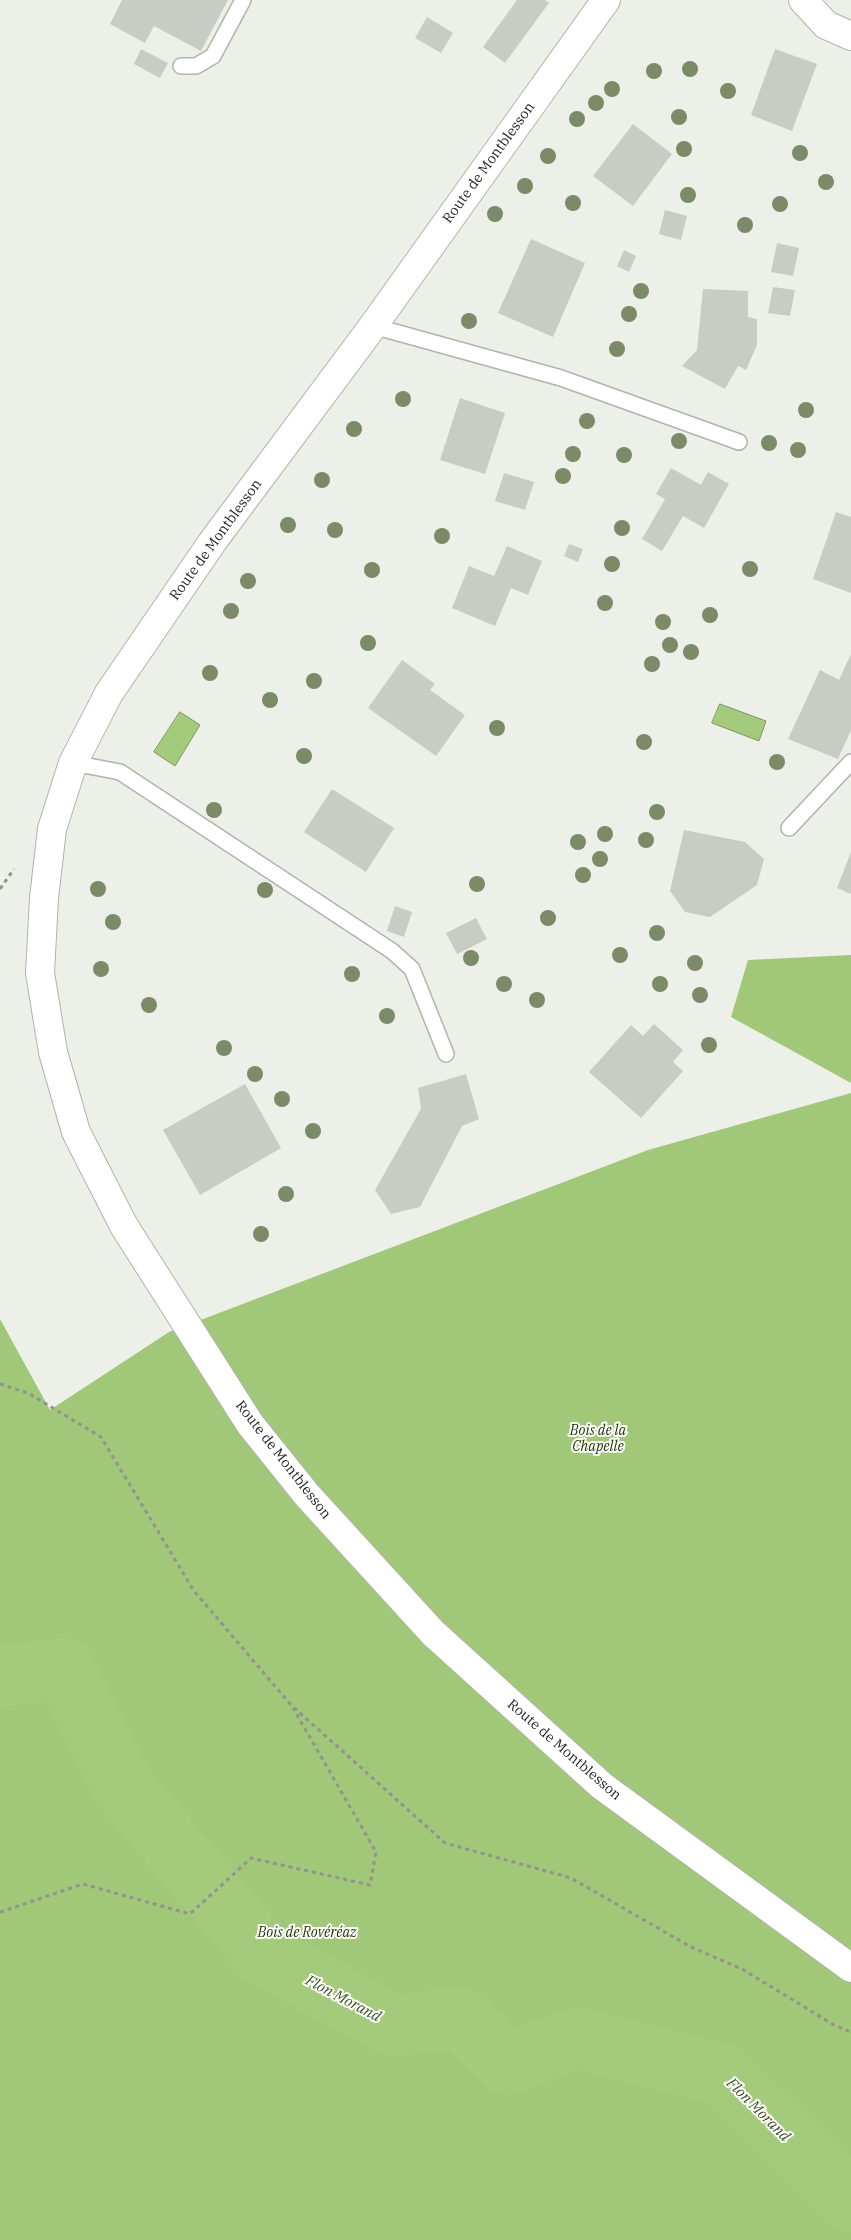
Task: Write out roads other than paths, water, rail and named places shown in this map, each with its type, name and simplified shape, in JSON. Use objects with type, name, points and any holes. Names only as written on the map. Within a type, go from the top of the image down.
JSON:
[{"type":"street","name":"Route de Montblesson","points":[[606,0],[373,326],[218,535],[109,693],[73,764],[52,829],[44,898],[40,973],[53,1052],[76,1132],[124,1226],[250,1424],[307,1495],[433,1633],[602,1786],[851,1968]]},
{"type":"street","points":[[803,0],[826,25],[851,36]]},
{"type":"lane","points":[[181,66],[196,66],[214,56],[243,0]]},
{"type":"lane","points":[[373,326],[561,378],[739,442]]},
{"type":"lane","points":[[788,828],[851,762]]},
{"type":"lane","points":[[73,764],[120,772],[392,951],[412,969],[446,1054]]},
{"type":"waterway","name":"Flon Morand","points":[[0,1676],[64,1669],[122,1785],[265,1956],[394,2026],[460,2018],[507,2064],[577,2038],[723,2075],[851,2202]]},
{"type":"park label","name":"Bois de la Chapelle","points":[[598,1439]]},
{"type":"park label","name":"Bois de Rovéréaz","points":[[307,1933]]}]
